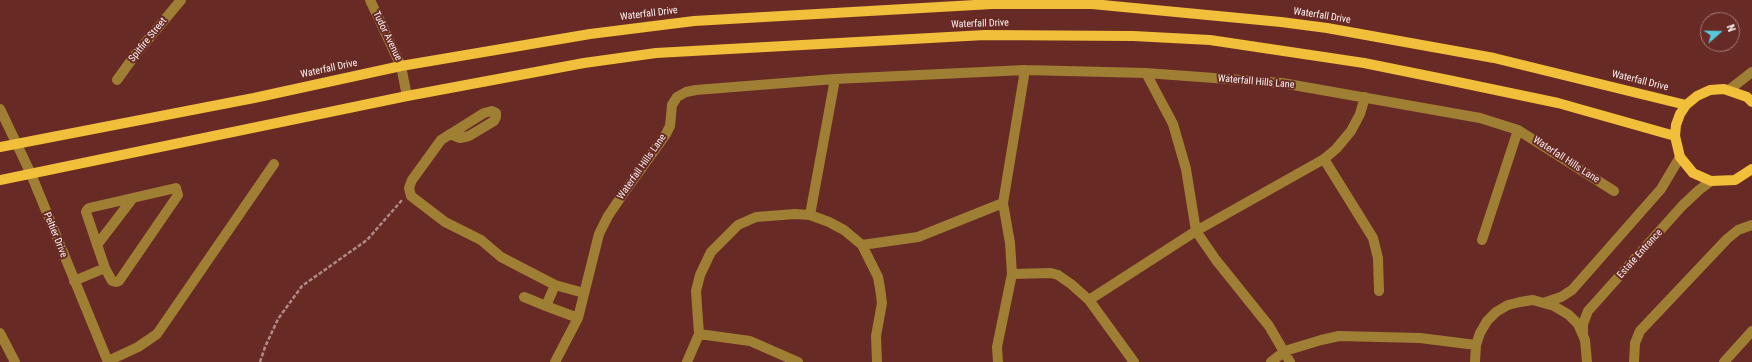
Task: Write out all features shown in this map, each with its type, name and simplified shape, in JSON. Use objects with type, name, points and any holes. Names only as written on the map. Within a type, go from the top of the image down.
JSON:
[{"type":"main road","name":"Waterfall Drive","points":[[0,147],[254,98],[401,66],[590,34],[694,21],[992,4],[1092,4],[1281,22],[1327,28],[1494,58],[1686,105]]},
{"type":"main road","name":"Waterfall Drive","points":[[0,180],[407,96],[584,63],[656,53],[985,35],[1133,36],[1210,40],[1364,63],[1558,102],[1675,136]]},
{"type":"main road","points":[[1751,171],[1735,180],[1711,181],[1693,173],[1680,157],[1677,150],[1675,136],[1676,125],[1680,114],[1686,105],[1697,96],[1710,90],[1729,90],[1747,97],[1752,102]]},
{"type":"street","name":"Spitfire Street","points":[[117,80],[135,55],[180,0]]},
{"type":"street","name":"Tudor Avenue","points":[[370,0],[401,66],[407,96]]},
{"type":"street","name":"Waterfall Hills Lane","points":[[556,362],[578,318],[599,234],[608,216],[666,134],[670,126],[672,105],[677,97],[686,92],[696,90],[835,79],[1025,70],[1146,73],[1282,83],[1480,118],[1518,130],[1614,191]]},
{"type":"street","points":[[998,362],[997,347],[1012,274],[1010,243],[1003,203],[1025,70]]},
{"type":"street","points":[[1729,90],[1752,72]]},
{"type":"street","points":[[1146,73],[1173,124],[1186,169],[1196,231],[1216,260],[1269,326],[1285,351],[1290,362]]},
{"type":"street","points":[[810,215],[835,79]]},
{"type":"street","points":[[1089,300],[1196,231],[1324,160],[1336,149],[1351,131],[1360,114],[1365,97]]},
{"type":"street","name":"Peltier Drive","points":[[0,109],[30,174],[108,362]]},
{"type":"street","points":[[1482,240],[1518,130]]},
{"type":"street","points":[[450,134],[441,140],[412,180],[409,188],[415,200],[445,222],[481,240],[501,257],[555,285],[584,293]]},
{"type":"street","points":[[1546,302],[1561,297],[1572,290],[1661,189],[1680,157]]},
{"type":"street","points":[[1324,160],[1373,238],[1378,258],[1379,291]]},
{"type":"street","points":[[108,362],[138,347],[157,334],[274,164]]},
{"type":"street","name":"Estate Entrance","points":[[1583,334],[1583,324],[1588,311],[1682,206],[1711,181]]},
{"type":"street","points":[[176,188],[178,190],[178,195],[119,281],[116,282],[112,281],[105,268],[86,212],[89,208],[133,198],[176,188]]},
{"type":"street","points":[[97,245],[133,198]]},
{"type":"street","points":[[862,245],[918,237],[1003,203]]},
{"type":"street","points":[[687,362],[699,334],[696,291],[700,275],[711,252],[738,225],[756,217],[778,214],[810,215],[829,222],[844,230],[862,245],[878,277],[882,303],[876,336],[877,362]]},
{"type":"street","points":[[1634,362],[1635,343],[1640,331],[1727,239],[1738,230],[1752,225]]},
{"type":"street","points":[[74,281],[105,268]]},
{"type":"street","points":[[1012,274],[1051,273],[1058,275],[1089,300],[1134,362]]},
{"type":"street","points":[[546,306],[555,285]]},
{"type":"street","points":[[524,297],[578,318]]},
{"type":"street","points":[[1475,362],[1476,345],[1480,332],[1487,321],[1496,312],[1508,305],[1533,300],[1546,302],[1569,315],[1578,324],[1583,334],[1588,356],[1587,362]]},
{"type":"street","points":[[1724,362],[1752,331]]},
{"type":"street","points":[[0,333],[15,362]]},
{"type":"street","points":[[699,334],[750,341],[798,362]]},
{"type":"street","points":[[1271,362],[1285,351],[1339,336],[1420,338],[1476,345]]},
{"type":"path","points":[[260,362],[278,319],[302,286],[367,240],[410,192]]}]
